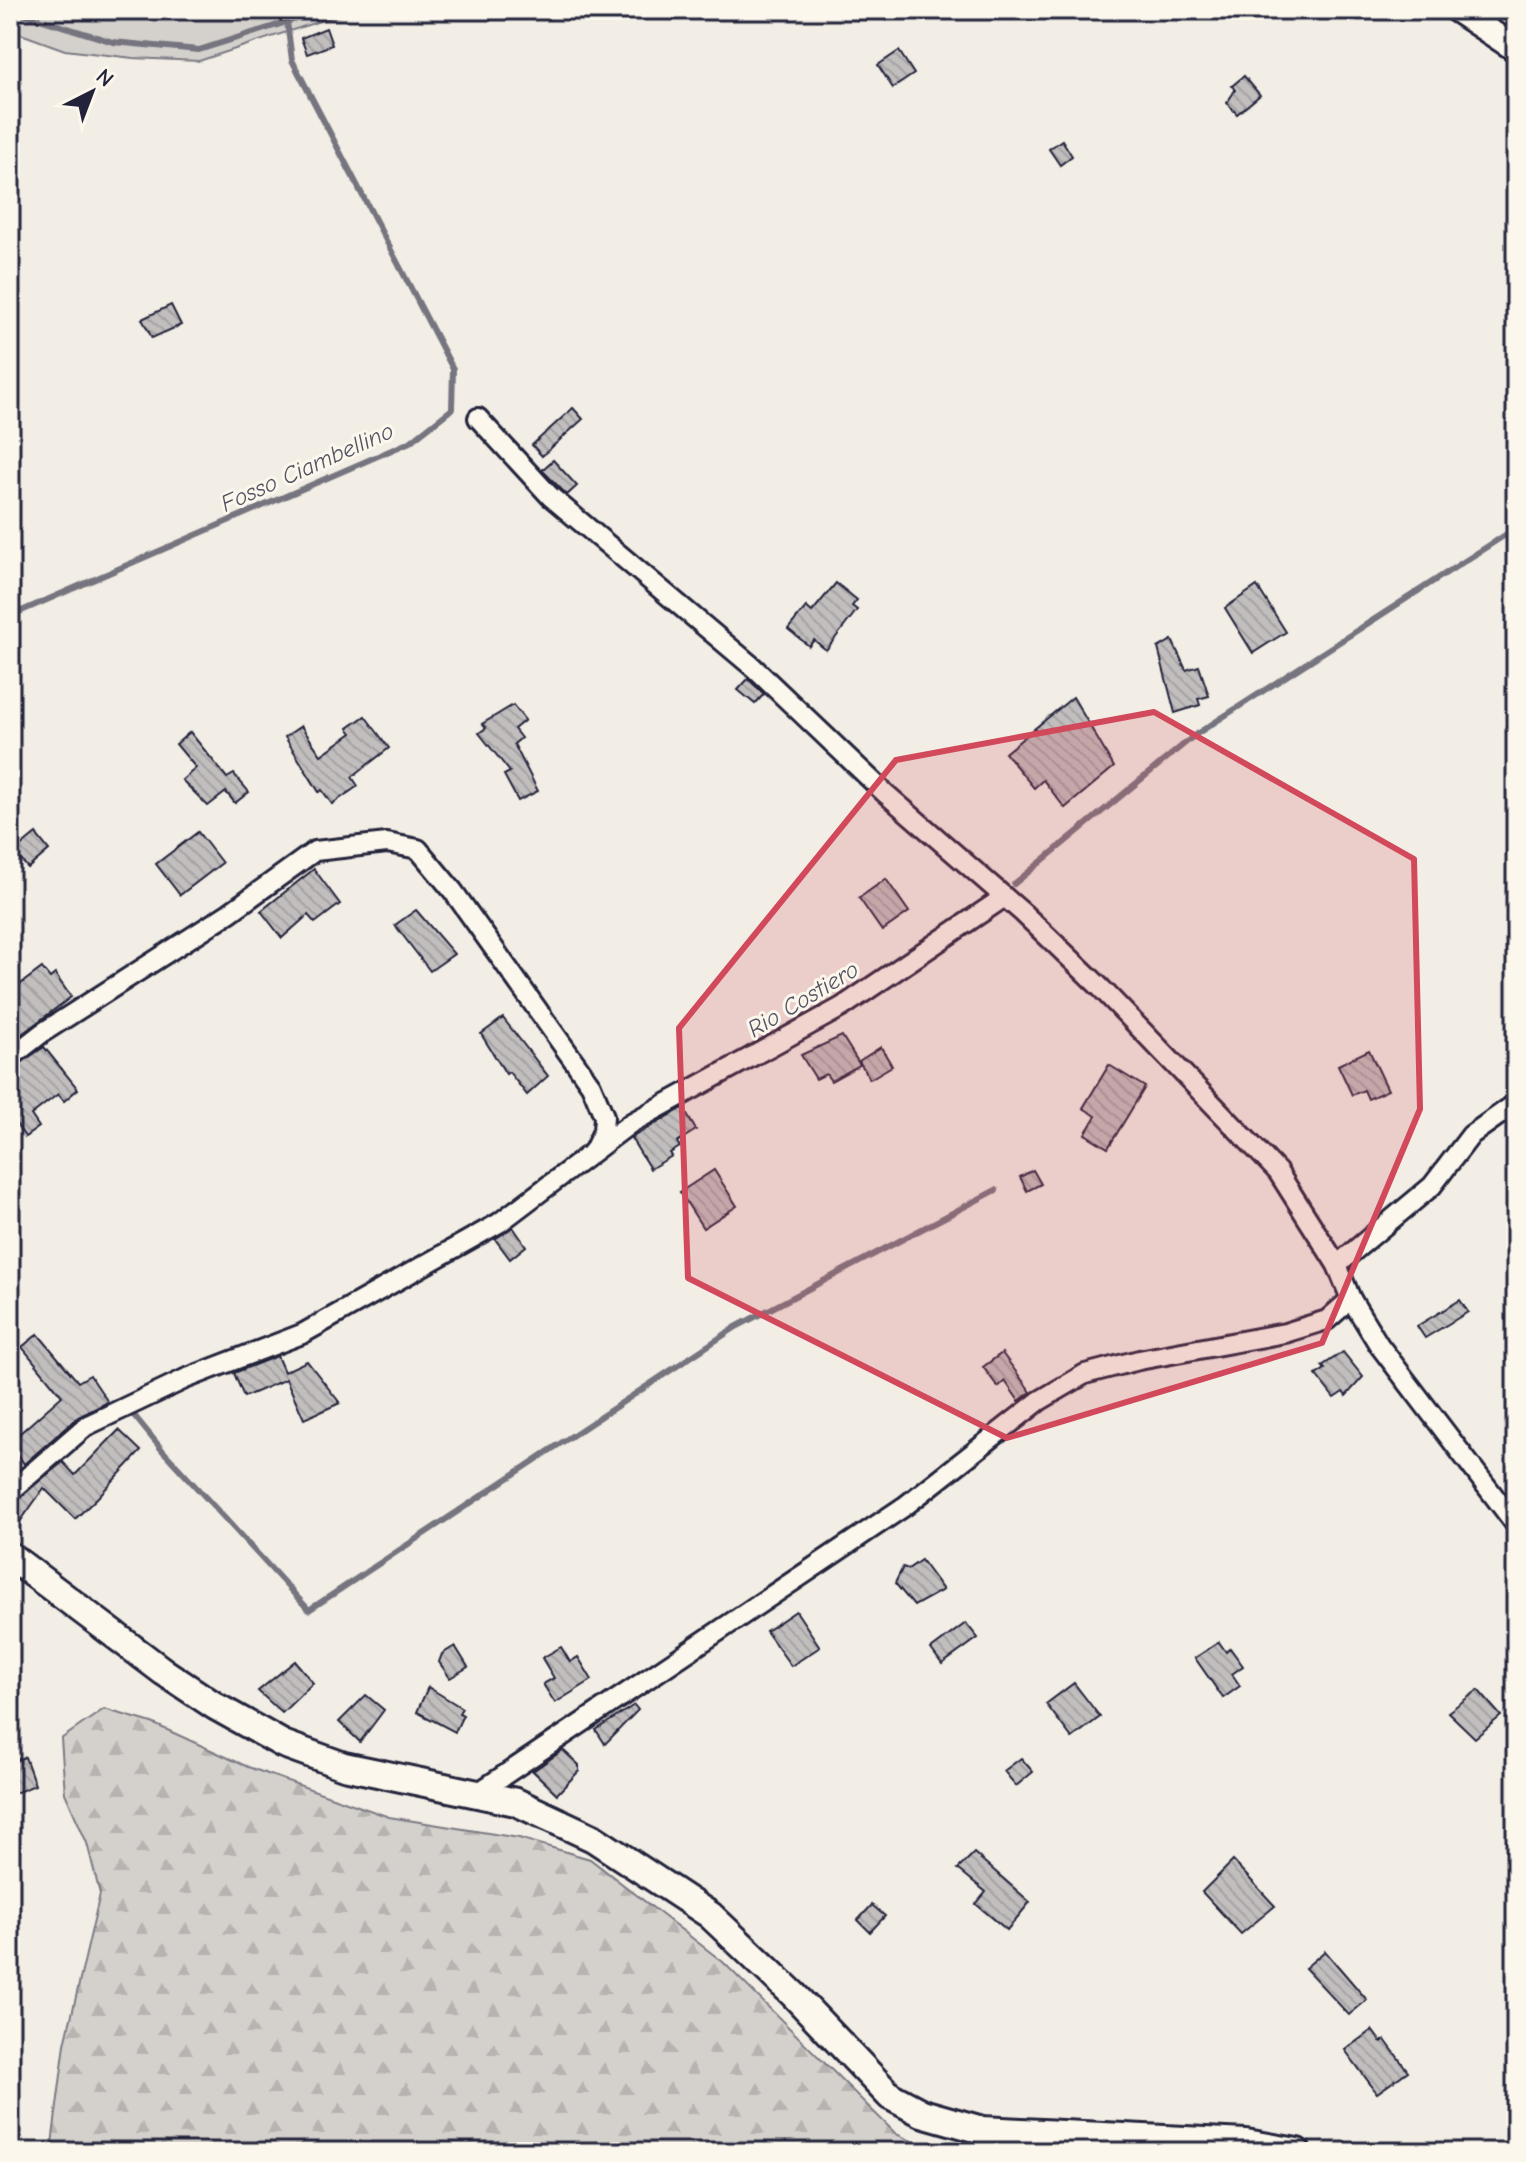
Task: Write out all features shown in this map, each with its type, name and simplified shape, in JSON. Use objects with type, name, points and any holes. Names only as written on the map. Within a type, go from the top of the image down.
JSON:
[{"type":"main road","points":[[10,1556],[164,1672],[215,1706],[283,1744],[344,1766],[516,1802],[593,1838],[710,1915],[793,1994],[890,2096],[922,2113],[982,2130],[1246,2143],[1297,2152]]},
{"type":"street","points":[[1457,10],[1516,49]]},
{"type":"street","points":[[478,418],[550,496],[753,667],[885,793],[1101,988],[1278,1172],[1337,1265],[1351,1299],[1379,1345],[1516,1525]]},
{"type":"street","points":[[10,1058],[42,1033],[229,913],[315,851],[387,843],[418,849],[575,1059],[604,1116],[603,1131],[594,1151]]},
{"type":"street","points":[[10,1492],[86,1426],[185,1379],[302,1334],[499,1223],[631,1123],[842,1007],[1003,898]]},
{"type":"street","points":[[1337,1265],[1432,1186],[1471,1135],[1516,1103]]},
{"type":"street","points":[[479,1792],[905,1506],[1039,1401],[1085,1374],[1139,1360],[1285,1333],[1327,1320],[1351,1299]]},
{"type":"highlighted area","points":[[1154,712],[1414,859],[1420,1109],[1322,1343],[1007,1438],[688,1278],[679,1028],[896,760]]},
{"type":"green space","points":[[10,10],[365,10],[329,18],[199,61],[133,58],[65,50],[10,30]]},
{"type":"green space","points":[[104,1709],[152,1723],[248,1767],[389,1817],[519,1838],[590,1859],[723,1962],[896,2134],[936,2152],[51,2152],[65,2044],[100,1894],[87,1843],[65,1793],[61,1739]]},
{"type":"building","points":[[326,28],[332,45],[307,54],[301,38]]},
{"type":"building","points":[[899,51],[914,74],[893,88],[878,65]]},
{"type":"building","points":[[1244,76],[1260,95],[1237,114],[1227,103],[1235,90],[1232,86]]},
{"type":"building","points":[[1062,140],[1072,156],[1060,165],[1049,149]]},
{"type":"building","points":[[171,305],[181,325],[152,338],[142,319]]},
{"type":"building","points":[[573,408],[583,419],[542,456],[532,445]]},
{"type":"building","points":[[553,460],[577,486],[567,495],[542,470]]},
{"type":"building","points":[[836,583],[857,600],[852,606],[857,610],[826,650],[814,640],[809,646],[788,629],[806,607],[812,612]]},
{"type":"building","points":[[1257,586],[1286,632],[1253,653],[1225,608]]},
{"type":"building","points":[[1172,640],[1186,670],[1199,666],[1209,696],[1198,699],[1200,705],[1175,713],[1158,648]]},
{"type":"building","points":[[748,679],[764,694],[755,704],[738,690]]},
{"type":"building","points":[[1073,697],[1114,767],[1065,808],[1043,780],[1034,788],[1005,753]]},
{"type":"building","points":[[513,705],[525,720],[514,729],[521,738],[514,744],[538,791],[518,801],[504,775],[510,772],[479,733],[486,728],[482,724]]},
{"type":"building","points":[[365,716],[389,748],[352,777],[358,786],[332,804],[322,790],[319,792],[285,737],[301,726],[321,755],[352,733],[348,728]]},
{"type":"building","points":[[190,732],[227,778],[234,774],[249,792],[235,803],[226,792],[208,806],[182,780],[196,768],[176,744]]},
{"type":"building","points":[[198,832],[222,863],[180,895],[156,864]]},
{"type":"building","points":[[36,834],[49,850],[28,868],[14,852]]},
{"type":"building","points":[[314,869],[340,904],[315,923],[308,915],[282,938],[261,911]]},
{"type":"building","points":[[886,879],[909,912],[882,931],[859,898]]},
{"type":"building","points":[[416,910],[454,954],[430,971],[395,925]]},
{"type":"building","points":[[42,968],[50,978],[55,974],[71,997],[10,1043],[10,992]]},
{"type":"building","points":[[503,1018],[548,1076],[527,1095],[509,1072],[506,1074],[481,1034]]},
{"type":"building","points":[[842,1036],[860,1065],[831,1081],[826,1074],[816,1079],[801,1055]]},
{"type":"building","points":[[44,1047],[78,1089],[64,1101],[58,1094],[31,1115],[39,1127],[25,1137],[10,1115],[10,1070]]},
{"type":"building","points":[[881,1047],[892,1066],[870,1079],[859,1061]]},
{"type":"building","points":[[1369,1050],[1388,1090],[1368,1099],[1364,1090],[1352,1095],[1338,1065]]},
{"type":"building","points":[[1109,1065],[1145,1087],[1108,1148],[1085,1134],[1096,1116],[1083,1108]]},
{"type":"building","points":[[683,1108],[696,1130],[677,1142],[680,1147],[670,1153],[672,1156],[650,1169],[631,1138]]},
{"type":"building","points":[[714,1170],[737,1206],[703,1228],[680,1192]]},
{"type":"building","points":[[1033,1170],[1041,1184],[1027,1191],[1020,1177]]},
{"type":"building","points":[[513,1227],[526,1246],[510,1259],[495,1239]]},
{"type":"building","points":[[1460,1300],[1468,1312],[1425,1338],[1417,1326]]},
{"type":"building","points":[[38,1334],[78,1382],[90,1375],[108,1402],[78,1417],[24,1464],[10,1442],[62,1396],[22,1347]]},
{"type":"building","points":[[1343,1352],[1363,1377],[1346,1396],[1343,1392],[1334,1398],[1316,1375],[1325,1369],[1322,1366]]},
{"type":"building","points":[[1002,1353],[1031,1392],[1019,1401],[1005,1381],[998,1387],[983,1367]]},
{"type":"building","points":[[277,1356],[284,1372],[307,1361],[340,1403],[304,1419],[286,1379],[244,1397],[234,1373]]},
{"type":"building","points":[[119,1430],[141,1451],[97,1498],[75,1519],[44,1488],[10,1536],[10,1504],[63,1462],[75,1475]]},
{"type":"building","points":[[921,1560],[943,1590],[914,1606],[895,1583],[903,1567],[908,1569]]},
{"type":"building","points":[[796,1611],[820,1647],[791,1666],[766,1631]]},
{"type":"building","points":[[966,1623],[978,1638],[942,1664],[931,1649]]},
{"type":"building","points":[[1219,1642],[1226,1652],[1230,1648],[1243,1666],[1232,1674],[1240,1686],[1223,1698],[1195,1658]]},
{"type":"building","points":[[455,1646],[468,1667],[450,1678],[439,1662],[442,1654]]},
{"type":"building","points":[[561,1647],[570,1662],[578,1657],[592,1680],[555,1703],[543,1684],[554,1678],[542,1658]]},
{"type":"building","points":[[295,1661],[313,1683],[282,1713],[258,1691]]},
{"type":"building","points":[[1074,1683],[1100,1717],[1072,1738],[1046,1704]]},
{"type":"building","points":[[428,1687],[462,1708],[459,1713],[463,1715],[455,1732],[417,1712]]},
{"type":"building","points":[[1478,1690],[1501,1716],[1475,1738],[1448,1712]]},
{"type":"building","points":[[366,1695],[384,1710],[360,1742],[339,1722]]},
{"type":"building","points":[[634,1705],[638,1710],[605,1744],[596,1730]]},
{"type":"building","points":[[563,1750],[579,1765],[579,1771],[557,1794],[533,1771]]},
{"type":"building","points":[[25,1757],[35,1785],[10,1795],[10,1762]]},
{"type":"building","points":[[1021,1758],[1033,1772],[1016,1786],[1004,1771]]},
{"type":"building","points":[[974,1853],[1030,1902],[1007,1930],[976,1904],[986,1892],[958,1869]]},
{"type":"building","points":[[1233,1861],[1275,1906],[1241,1934],[1202,1892]]},
{"type":"building","points":[[872,1905],[885,1916],[870,1932],[858,1920]]},
{"type":"building","points":[[1325,1951],[1367,2000],[1349,2015],[1305,1968]]},
{"type":"building","points":[[1372,2030],[1381,2042],[1385,2040],[1408,2071],[1377,2093],[1345,2050]]},
{"type":"waterway","points":[[10,10],[113,42],[199,50],[287,22]]},
{"type":"waterway","name":"Fosso Ciambellino","points":[[10,616],[410,442],[452,409],[453,369],[292,60],[287,22],[321,10]]},
{"type":"waterway","points":[[1014,884],[1195,735],[1516,528]]},
{"type":"waterway","points":[[128,1408],[163,1451],[309,1610],[736,1327],[996,1190]]},
{"type":"water label","name":"Rio Costiero","points":[[803,999]]}]
